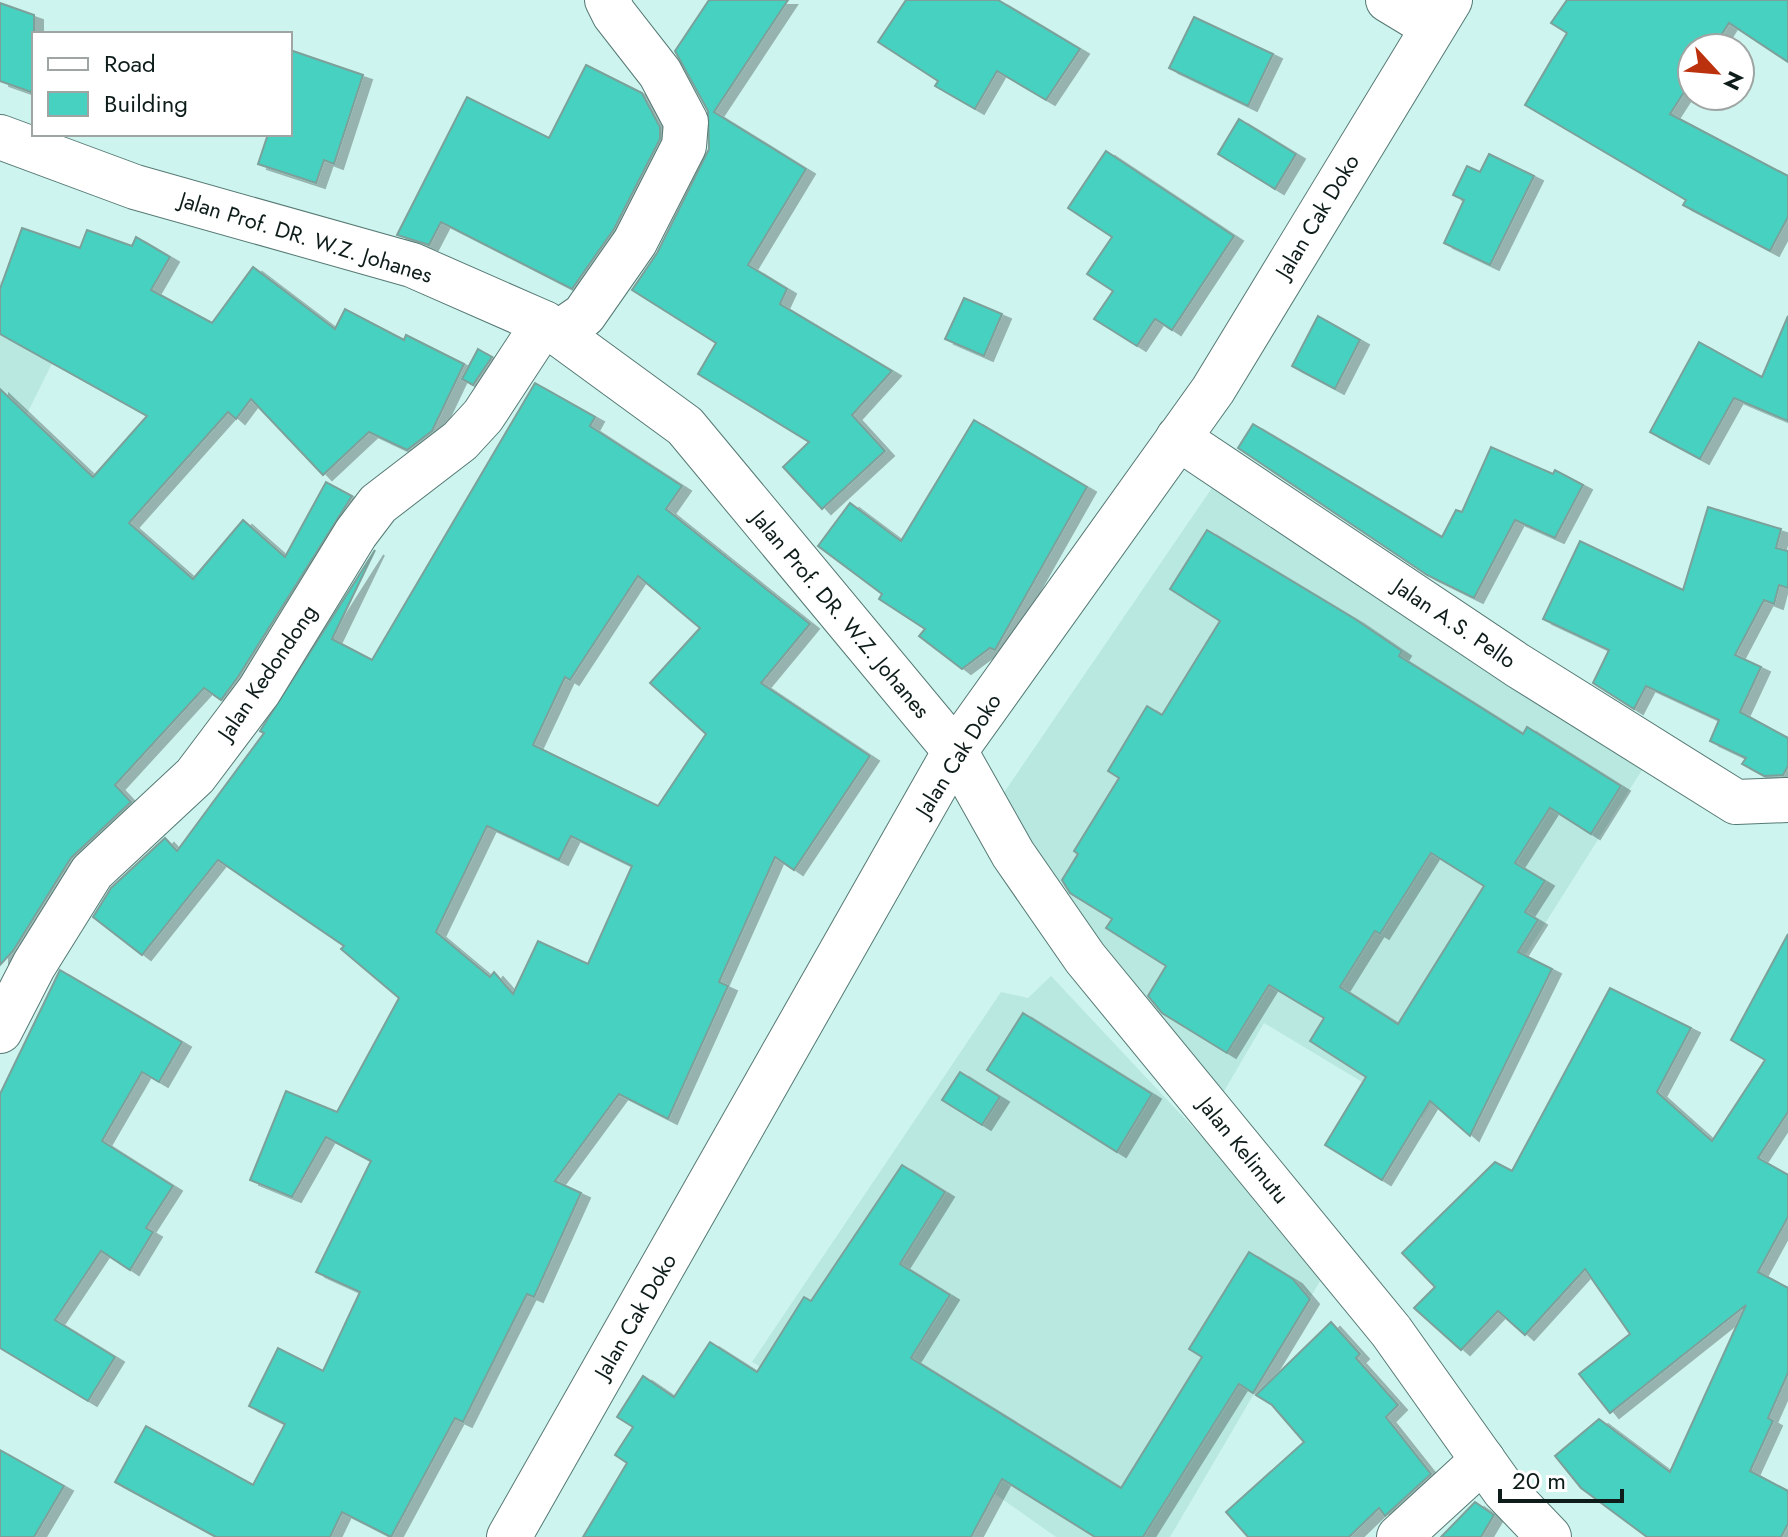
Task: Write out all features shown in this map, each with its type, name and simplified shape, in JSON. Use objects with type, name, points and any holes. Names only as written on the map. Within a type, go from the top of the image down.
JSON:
[{"type":"street","name":"Jalan Kedondong","points":[[0,1031],[34,965],[92,872],[195,776],[259,691],[356,533],[378,504],[460,441],[551,328],[584,315],[635,242],[684,146],[686,122],[660,73],[614,14],[607,0]]},
{"type":"street","points":[[1388,0],[1441,13]]},
{"type":"street","name":"Jalan Cak Doko","points":[[509,1537],[955,751],[1213,390],[1441,13]]},
{"type":"street","name":"Jalan Prof. DR. W.Z. Johanes","points":[[0,137],[135,187],[412,265],[551,328],[685,426],[955,751]]},
{"type":"street","name":"Jalan A.S. Pello","points":[[1178,438],[1517,665],[1736,802],[1788,800]]},
{"type":"street","name":"Jalan Kelimutu","points":[[955,751],[1013,854],[1085,958],[1391,1331],[1504,1490],[1549,1537]]},
{"type":"street","points":[[1399,1537],[1483,1460]]},
{"type":"shaded area","points":[[0,281],[77,313],[0,468]]},
{"type":"shaded area","points":[[1216,482],[1642,770],[1422,1118],[1264,1023],[1220,1098],[1066,911],[1003,794]]},
{"type":"shaded area","points":[[1051,976],[1202,1137],[1320,1281],[1170,1537],[1056,1537],[899,1426],[851,1420],[752,1362],[1001,992],[1028,998]]},
{"type":"building","points":[[709,0],[788,0],[714,112],[806,169],[748,265],[787,289],[780,304],[892,371],[852,415],[885,451],[822,509],[783,467],[809,442],[698,374],[716,343],[632,290],[657,253],[709,149],[708,111],[675,51]]},
{"type":"building","points":[[906,0],[998,0],[1080,49],[1046,100],[997,71],[975,109],[935,86],[938,81],[878,42]]},
{"type":"building","points":[[1567,0],[1788,0],[1788,62],[1756,41],[1756,32],[1743,32],[1729,23],[1723,32],[1676,32],[1676,105],[1670,114],[1788,176],[1788,217],[1770,251],[1683,205],[1686,200],[1525,105],[1567,33],[1551,23]]},
{"type":"building","points":[[0,3],[34,15],[34,32],[32,92],[0,81]]},
{"type":"building","points":[[1194,17],[1273,54],[1248,106],[1169,68]]},
{"type":"building","points":[[292,51],[363,75],[334,164],[324,160],[316,183],[258,164],[267,136],[292,136]]},
{"type":"building","points":[[586,65],[642,93],[660,127],[660,139],[614,229],[572,289],[441,222],[429,245],[397,235],[467,97],[549,138]]},
{"type":"building","points":[[1239,119],[1296,154],[1275,189],[1218,154]]},
{"type":"building","points":[[1106,151],[1234,236],[1172,330],[1155,319],[1137,346],[1094,319],[1113,291],[1087,274],[1112,237],[1068,208]]},
{"type":"building","points":[[1489,154],[1534,176],[1490,265],[1444,243],[1464,200],[1453,195],[1467,166],[1480,172]]},
{"type":"building","points":[[22,228],[80,248],[87,230],[132,246],[136,237],[170,257],[151,290],[212,323],[253,267],[335,329],[345,309],[404,340],[406,335],[464,364],[432,431],[407,450],[369,432],[323,475],[251,399],[236,419],[228,412],[129,523],[193,579],[243,520],[285,557],[326,482],[352,496],[221,700],[204,688],[115,785],[131,802],[71,858],[13,951],[0,965],[0,389],[93,477],[147,416],[0,334],[0,289]]},
{"type":"building","points":[[964,298],[1002,314],[984,356],[945,339]]},
{"type":"building","points":[[1318,316],[1360,340],[1335,389],[1292,366]]},
{"type":"building","points":[[1788,316],[1788,421],[1734,398],[1700,459],[1650,432],[1699,342],[1762,377]]},
{"type":"building","points":[[478,349],[492,357],[473,385],[462,379]]},
{"type":"building","points":[[535,383],[595,417],[590,426],[682,486],[666,509],[810,624],[761,683],[870,756],[794,870],[775,857],[719,982],[728,986],[668,1119],[619,1094],[555,1181],[581,1193],[534,1297],[527,1294],[463,1422],[455,1418],[391,1537],[342,1512],[330,1537],[216,1537],[115,1482],[146,1426],[253,1485],[285,1424],[249,1406],[278,1348],[323,1371],[360,1292],[316,1272],[371,1161],[326,1137],[292,1197],[250,1180],[286,1091],[337,1112],[399,998],[341,949],[344,946],[218,860],[142,955],[93,917],[111,888],[165,838],[177,851],[264,733],[260,731],[375,550],[332,639],[372,660]],"holes":[[[638,576],[700,628],[650,683],[706,734],[658,806],[533,745],[565,677],[570,680]],[[487,826],[559,860],[571,836],[632,866],[588,964],[538,941],[513,994],[494,972],[490,977],[436,932]]]},
{"type":"building","points":[[974,420],[1087,487],[995,650],[990,648],[962,669],[919,636],[925,629],[879,599],[882,594],[818,546],[850,503],[901,541]]},
{"type":"building","points":[[1253,424],[1442,537],[1456,510],[1462,512],[1491,447],[1553,474],[1555,470],[1583,485],[1555,538],[1515,520],[1474,598],[1427,575],[1238,448]]},
{"type":"building","points":[[1708,507],[1781,529],[1776,548],[1788,551],[1788,588],[1779,585],[1774,604],[1764,600],[1735,655],[1761,667],[1740,712],[1788,738],[1788,766],[1783,775],[1764,776],[1742,764],[1746,758],[1710,741],[1719,720],[1646,686],[1634,709],[1593,683],[1609,650],[1543,619],[1580,541],[1683,590]]},
{"type":"building","points":[[1207,530],[1355,619],[1402,651],[1399,656],[1523,734],[1527,727],[1621,786],[1591,834],[1550,808],[1515,863],[1545,881],[1525,912],[1538,920],[1518,952],[1552,969],[1470,1136],[1430,1101],[1382,1180],[1325,1145],[1366,1077],[1310,1041],[1324,1018],[1269,985],[1227,1053],[1162,1013],[1148,996],[1166,966],[1106,928],[1112,919],[1070,893],[1062,880],[1078,854],[1074,851],[1119,778],[1108,771],[1147,706],[1162,715],[1220,621],[1170,589]],"holes":[[[1431,853],[1484,886],[1398,1024],[1340,987],[1375,931],[1380,934]]]},
{"type":"building","points":[[1788,934],[1788,1112],[1758,1158],[1788,1175],[1788,1217],[1758,1272],[1788,1288],[1788,1373],[1768,1418],[1773,1421],[1750,1471],[1788,1491],[1788,1524],[1781,1537],[1647,1537],[1581,1488],[1555,1456],[1599,1419],[1670,1472],[1746,1305],[1610,1413],[1579,1374],[1630,1334],[1585,1269],[1525,1335],[1498,1311],[1461,1350],[1414,1308],[1435,1287],[1402,1253],[1495,1162],[1512,1171],[1610,988],[1691,1028],[1657,1092],[1712,1141],[1765,1060],[1731,1040]]},
{"type":"building","points":[[60,970],[182,1042],[159,1082],[142,1072],[102,1141],[173,1186],[146,1228],[153,1232],[130,1270],[101,1251],[55,1320],[115,1357],[88,1401],[0,1348],[0,1094]]},
{"type":"building","points":[[1023,1013],[1152,1094],[1117,1152],[987,1070]]},
{"type":"building","points":[[960,1072],[1000,1097],[982,1125],[942,1100]]},
{"type":"building","points":[[902,1165],[945,1192],[900,1264],[950,1295],[911,1358],[1121,1488],[1202,1357],[1189,1349],[1249,1252],[1293,1279],[1310,1299],[1253,1393],[1239,1384],[1143,1537],[1095,1537],[1002,1479],[971,1537],[583,1537],[627,1463],[615,1455],[633,1427],[617,1417],[643,1376],[674,1397],[710,1342],[757,1372],[804,1297],[811,1301]]},
{"type":"building","points":[[1331,1322],[1360,1354],[1356,1358],[1398,1405],[1386,1417],[1431,1474],[1385,1516],[1379,1508],[1349,1537],[1248,1537],[1226,1512],[1304,1442],[1272,1405],[1256,1395]]},
{"type":"building","points":[[0,1450],[64,1486],[34,1537],[0,1537]]},
{"type":"building","points":[[1475,1502],[1494,1515],[1481,1537],[1441,1537]]}]
